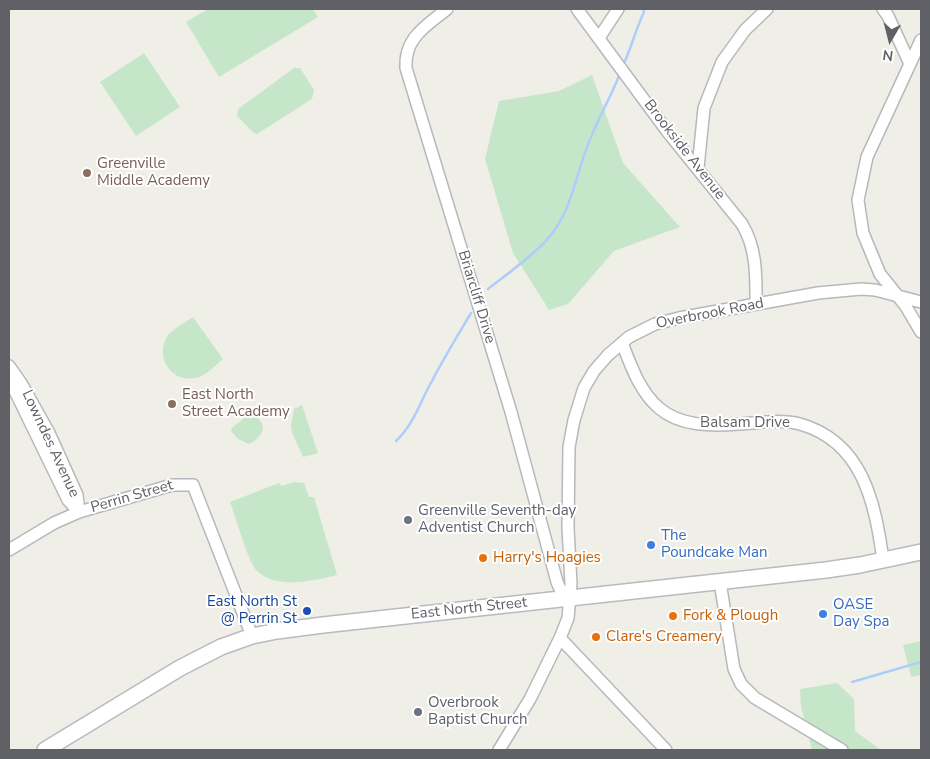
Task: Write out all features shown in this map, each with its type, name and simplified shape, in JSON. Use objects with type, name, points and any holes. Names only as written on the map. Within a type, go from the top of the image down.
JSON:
[{"type":"main road","name":"East North Street","points":[[56,748],[208,652],[252,636],[323,625],[860,565],[921,552]]},
{"type":"street","name":"Briarcliff Drive","points":[[447,9],[412,41],[407,48],[406,68],[511,412],[557,582],[561,591],[568,598]]},
{"type":"street","name":"Brookside Avenue","points":[[578,9],[667,131],[742,224],[750,237],[754,255],[756,304]]},
{"type":"street","points":[[599,38],[618,9]]},
{"type":"street","points":[[698,168],[704,108],[722,62],[745,30],[767,9]]},
{"type":"street","points":[[883,9],[910,64]]},
{"type":"street","points":[[921,40],[867,157],[858,200],[863,233],[880,274],[913,316],[921,332]]},
{"type":"street","name":"Overbrook Road","points":[[499,750],[519,719],[560,638],[568,618],[568,598],[571,584],[568,528],[569,447],[574,420],[584,388],[594,371],[608,354],[642,329],[655,324],[818,293],[861,289],[875,290],[921,302]]},
{"type":"street","name":"Balsam Drive","points":[[622,343],[642,387],[660,409],[672,416],[705,426],[769,422],[799,424],[830,439],[843,449],[858,469],[874,505],[883,560]]},
{"type":"street","name":"Lowndes Avenue","points":[[10,368],[21,383],[49,434],[77,495],[79,512]]},
{"type":"street","name":"Lowndes Avenue","points":[[10,368],[14,389],[68,500],[79,512]]},
{"type":"street","name":"Perrin Street","points":[[9,550],[54,523],[79,512],[172,484],[193,485],[252,636]]},
{"type":"street","points":[[720,582],[734,669],[741,684],[755,698],[842,750]]},
{"type":"street","points":[[560,638],[666,750]]},
{"type":"green space","points":[[208,9],[313,9],[318,17],[219,77],[186,22]]},
{"type":"green space","points":[[144,53],[180,107],[136,136],[100,82]]},
{"type":"green space","points":[[294,68],[300,68],[314,90],[312,99],[257,134],[254,133],[237,116],[238,109]]},
{"type":"green space","points":[[592,75],[623,163],[680,227],[614,251],[568,304],[549,310],[513,253],[485,159],[499,101],[559,91]]},
{"type":"green space","points":[[193,317],[223,359],[203,375],[195,378],[186,378],[172,372],[164,359],[163,351],[168,335]]},
{"type":"green space","points":[[302,405],[318,453],[303,457],[292,433],[291,425],[294,409]]},
{"type":"green space","points":[[249,414],[260,420],[263,428],[259,437],[249,444],[238,439],[231,431]]},
{"type":"green space","points":[[294,482],[304,483],[309,497],[314,497],[337,575],[318,580],[295,582],[274,580],[256,570],[249,557],[230,502],[279,483],[282,486]]},
{"type":"green space","points":[[921,641],[921,675],[911,677],[903,645]]},
{"type":"green space","points":[[837,683],[854,699],[855,731],[881,750],[812,750],[801,707],[800,689]]},
{"type":"waterway","points":[[625,61],[644,12],[643,9]]},
{"type":"waterway","points":[[488,289],[544,243],[560,222],[566,210],[590,140],[619,76]]},
{"type":"waterway","points":[[396,441],[408,427],[471,313]]},
{"type":"waterway","points":[[852,682],[921,662]]},
{"type":"place","name":"Greenville Middle Academy","points":[[87,173]]},
{"type":"place","name":"East North Street Academy","points":[[172,404]]},
{"type":"place","name":"Greenville Seventh-day Adventist Church","points":[[408,520]]},
{"type":"place","name":"The Poundcake Man","points":[[651,545]]},
{"type":"place","name":"Harry's Hoagies","points":[[483,558]]},
{"type":"place","name":"East North St @ Perrin St","points":[[307,611]]},
{"type":"place","name":"OASE Day Spa","points":[[823,614]]},
{"type":"place","name":"Fork & Plough","points":[[673,616]]},
{"type":"place","name":"Clare's Creamery","points":[[596,637]]},
{"type":"place","name":"Overbrook Baptist Church","points":[[418,712]]}]
